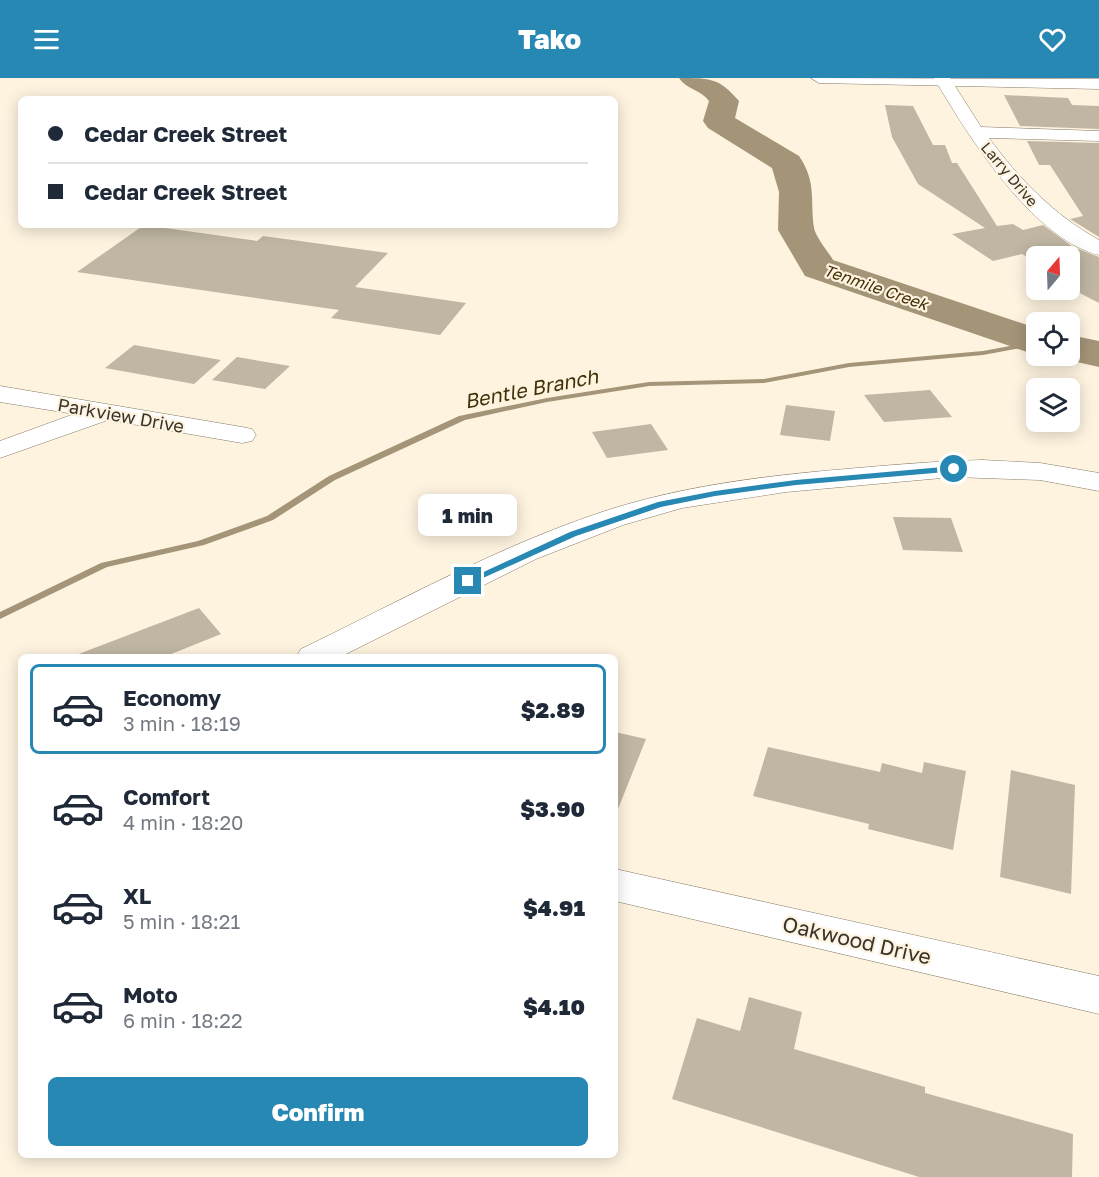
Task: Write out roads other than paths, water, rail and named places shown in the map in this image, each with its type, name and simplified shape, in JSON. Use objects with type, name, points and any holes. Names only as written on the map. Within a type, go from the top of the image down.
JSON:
[{"type":"street","points":[[819,78],[1099,84]]},
{"type":"street","name":"Larry Drive","points":[[943,79],[975,132],[1018,186],[1037,206],[1078,239],[1099,249]]},
{"type":"street","points":[[975,132],[1099,136]]},
{"type":"street","name":"Parkview Drive","points":[[0,394],[242,435]]},
{"type":"street","points":[[0,450],[104,413]]},
{"type":"street","points":[[319,654],[507,562],[573,534],[658,505],[796,482],[918,470],[1029,468],[1098,482]]},
{"type":"street","name":"Oakwood Drive","points":[[618,886],[1099,995]]},
{"type":"waterway","name":"Tenmile Creek","points":[[693,78],[716,90],[724,101],[719,121],[787,163],[796,192],[796,230],[819,268],[1026,339]]},
{"type":"waterway","name":"Bentle Branch","points":[[0,616],[104,565],[201,543],[270,518],[332,478],[462,418],[547,400],[649,384],[764,381],[849,365],[983,353],[1026,345]]},
{"type":"waterway","name":"Tenmile Creek","points":[[1080,350],[1099,354]]}]
